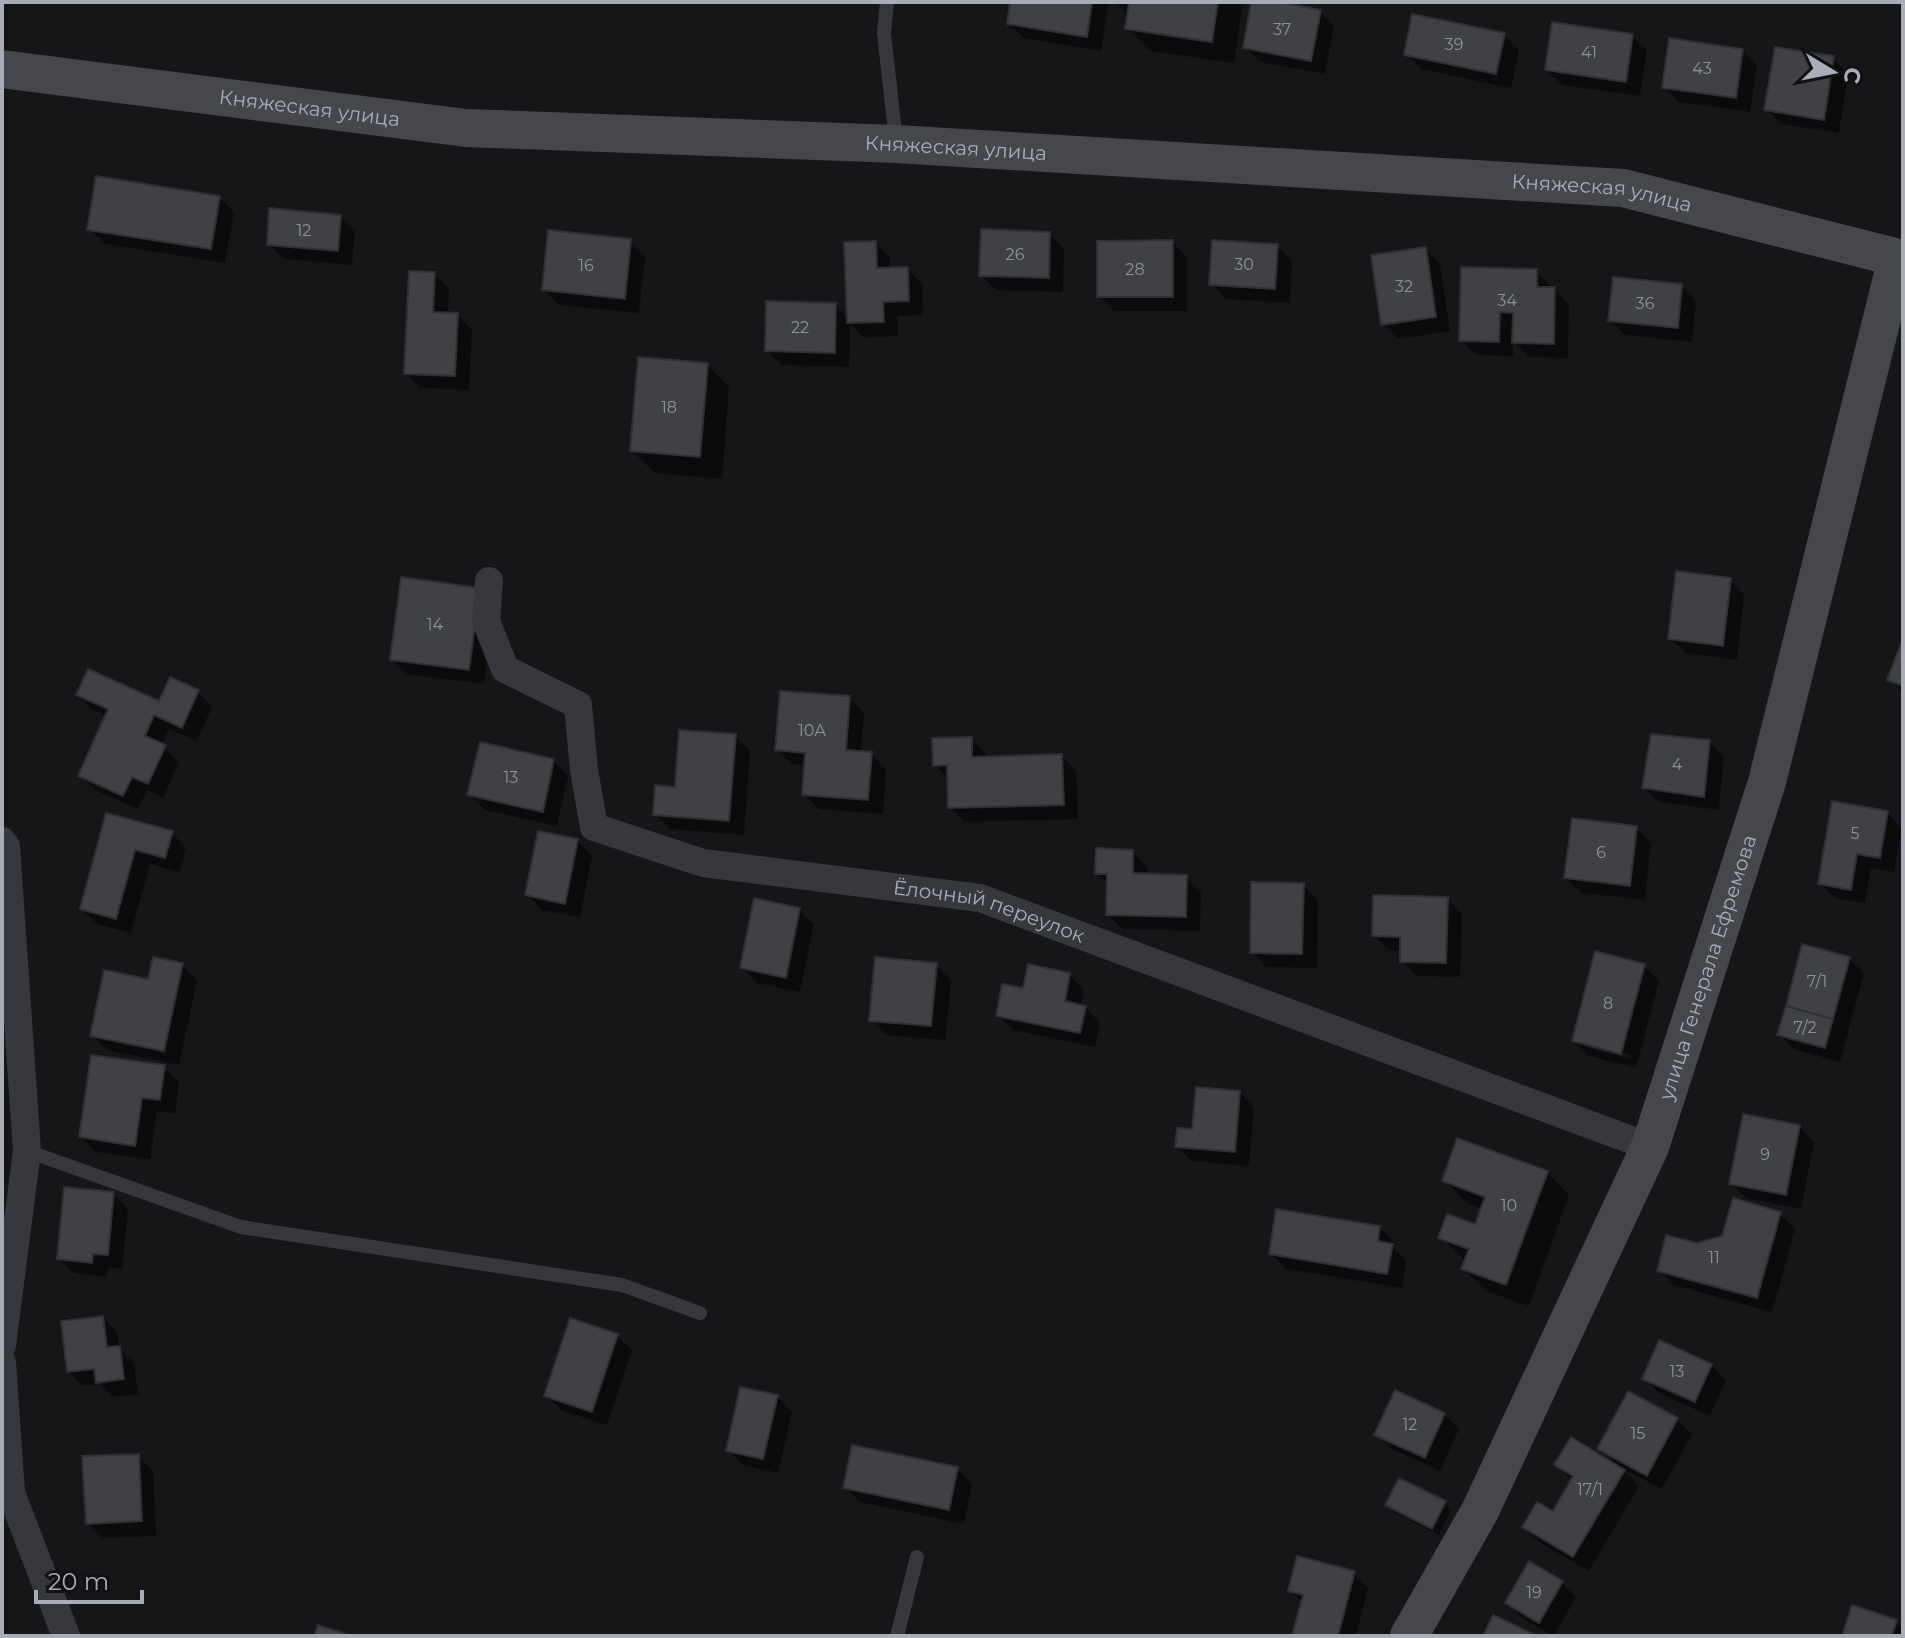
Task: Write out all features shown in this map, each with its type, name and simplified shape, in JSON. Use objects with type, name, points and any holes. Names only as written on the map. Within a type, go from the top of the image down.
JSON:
[{"type":"street","name":"Княжеская улица","points":[[2,69],[466,128],[896,144],[1623,188],[1901,254]]},
{"type":"street","name":"улица Генерала Ефремова","points":[[1409,1636],[1480,1511],[1650,1147],[1767,782],[1901,254]]},
{"type":"street","name":"Ёлочный переулок","points":[[489,581],[486,621],[505,669],[578,705],[584,770],[594,827],[703,863],[980,898],[1650,1147]]},
{"type":"street","points":[[2,841],[6,846],[27,1151],[2,1345]]},
{"type":"street","points":[[2,1362],[11,1493],[66,1636]]},
{"type":"lane","points":[[887,2],[884,33],[896,144]]},
{"type":"lane","points":[[27,1151],[241,1227],[622,1285],[700,1313]]},
{"type":"lane","points":[[897,1636],[917,1557]]},
{"type":"building","points":[[1010,2],[1092,2],[1087,37],[1007,24]]},
{"type":"building","points":[[1129,2],[1218,2],[1212,42],[1125,29]]},
{"type":"building","points":[[1251,2],[1280,2],[1321,10],[1311,61],[1243,48]]},
{"type":"building","points":[[1412,14],[1505,33],[1496,74],[1404,55]]},
{"type":"building","points":[[1552,22],[1633,34],[1626,82],[1545,70]]},
{"type":"building","points":[[1669,38],[1743,49],[1736,98],[1662,88]]},
{"type":"building","points":[[1775,47],[1834,56],[1824,120],[1764,110]]},
{"type":"building","points":[[96,176],[220,196],[211,249],[87,230]]},
{"type":"building","points":[[269,208],[341,215],[338,251],[267,245]]},
{"type":"building","points":[[981,229],[1050,232],[1049,278],[979,276]]},
{"type":"building","points":[[548,230],[631,239],[625,299],[542,290]]},
{"type":"building","points":[[1173,240],[1173,297],[1097,297],[1097,241]]},
{"type":"building","points":[[1212,240],[1278,244],[1275,289],[1209,285]]},
{"type":"building","points":[[876,241],[877,268],[908,267],[909,301],[883,302],[884,322],[847,323],[844,242]]},
{"type":"building","points":[[1426,247],[1436,317],[1381,325],[1371,255]]},
{"type":"building","points":[[1461,267],[1537,269],[1537,287],[1555,287],[1554,344],[1512,343],[1513,313],[1500,312],[1499,342],[1459,341]]},
{"type":"building","points":[[409,271],[435,272],[433,312],[458,313],[455,376],[404,374]]},
{"type":"building","points":[[1613,277],[1682,284],[1678,328],[1608,321]]},
{"type":"building","points":[[766,301],[836,303],[835,353],[765,351]]},
{"type":"building","points":[[638,357],[708,363],[700,457],[630,451]]},
{"type":"building","points":[[1676,571],[1731,578],[1723,646],[1668,639]]},
{"type":"building","points":[[401,577],[480,588],[469,670],[390,660]]},
{"type":"building","points":[[1903,638],[1903,686],[1887,680]]},
{"type":"building","points":[[88,669],[159,701],[170,677],[199,690],[182,728],[154,715],[145,736],[166,745],[148,784],[132,777],[123,796],[78,776],[108,709],[76,695]]},
{"type":"building","points":[[780,691],[850,696],[846,750],[872,752],[868,800],[802,795],[805,753],[775,750]]},
{"type":"building","points":[[679,730],[736,734],[729,821],[653,815],[655,785],[675,787]]},
{"type":"building","points":[[1651,734],[1710,740],[1704,797],[1642,788]]},
{"type":"building","points":[[972,737],[972,757],[1062,754],[1064,805],[948,808],[947,765],[933,766],[932,738]]},
{"type":"building","points":[[480,742],[554,759],[543,812],[467,795]]},
{"type":"building","points":[[1832,801],[1888,811],[1880,858],[1857,854],[1851,890],[1818,884]]},
{"type":"building","points":[[106,813],[173,831],[165,858],[135,850],[116,919],[80,909]]},
{"type":"building","points":[[1572,818],[1637,826],[1630,886],[1564,878]]},
{"type":"building","points":[[538,831],[578,839],[565,904],[525,895]]},
{"type":"building","points":[[1096,848],[1133,850],[1133,873],[1187,875],[1186,917],[1106,915],[1107,874],[1095,874]]},
{"type":"building","points":[[1251,882],[1304,883],[1302,954],[1250,953]]},
{"type":"building","points":[[1373,895],[1448,897],[1446,963],[1400,962],[1400,937],[1372,936]]},
{"type":"building","points":[[754,898],[800,908],[786,978],[740,968]]},
{"type":"building","points":[[1802,944],[1850,957],[1833,1019],[1786,1006]]},
{"type":"building","points":[[1595,951],[1645,964],[1621,1054],[1572,1041]]},
{"type":"building","points":[[153,957],[183,963],[164,1051],[90,1036],[104,970],[148,979]]},
{"type":"building","points":[[875,957],[937,963],[931,1026],[869,1021]]},
{"type":"building","points":[[1028,964],[1070,973],[1065,1001],[1086,1006],[1080,1033],[996,1016],[1002,984],[1023,988]]},
{"type":"building","points":[[1786,1006],[1833,1019],[1825,1048],[1777,1035]]},
{"type":"building","points":[[91,1055],[165,1065],[160,1100],[142,1098],[135,1146],[79,1137]]},
{"type":"building","points":[[1196,1087],[1240,1091],[1235,1152],[1175,1147],[1177,1128],[1192,1129]]},
{"type":"building","points":[[1743,1114],[1800,1125],[1786,1195],[1729,1184]]},
{"type":"building","points":[[1457,1138],[1548,1171],[1506,1285],[1461,1269],[1469,1249],[1438,1238],[1447,1214],[1475,1224],[1485,1197],[1442,1181]]},
{"type":"building","points":[[64,1187],[114,1192],[108,1255],[93,1254],[92,1263],[57,1259]]},
{"type":"building","points":[[1733,1198],[1781,1212],[1757,1298],[1657,1271],[1666,1235],[1697,1243],[1722,1236]]},
{"type":"building","points":[[1276,1209],[1380,1226],[1378,1241],[1393,1244],[1387,1274],[1269,1254]]},
{"type":"building","points":[[103,1316],[107,1347],[120,1346],[124,1379],[96,1383],[94,1369],[67,1372],[61,1321]]},
{"type":"building","points":[[570,1318],[618,1334],[592,1412],[544,1396]]},
{"type":"building","points":[[1659,1340],[1712,1364],[1695,1402],[1642,1379]]},
{"type":"building","points":[[740,1387],[778,1395],[763,1459],[726,1451]]},
{"type":"building","points":[[1395,1390],[1445,1413],[1425,1458],[1374,1435]]},
{"type":"building","points":[[1628,1391],[1678,1418],[1647,1476],[1597,1449]]},
{"type":"building","points":[[1571,1437],[1625,1470],[1573,1557],[1522,1527],[1537,1502],[1553,1511],[1573,1476],[1554,1465]]},
{"type":"building","points":[[852,1445],[958,1467],[949,1510],[843,1488]]},
{"type":"building","points":[[139,1454],[142,1521],[86,1524],[82,1456]]},
{"type":"building","points":[[1399,1478],[1446,1501],[1432,1529],[1385,1505]]},
{"type":"building","points":[[1297,1556],[1355,1571],[1338,1636],[1292,1636],[1303,1595],[1288,1591]]},
{"type":"building","points":[[1529,1561],[1563,1581],[1539,1623],[1505,1603]]},
{"type":"building","points":[[1852,1605],[1897,1620],[1892,1636],[1842,1636]]},
{"type":"building","points":[[1493,1615],[1529,1632],[1537,1636],[1483,1636]]},
{"type":"building","points":[[318,1625],[352,1636],[314,1636]]}]
